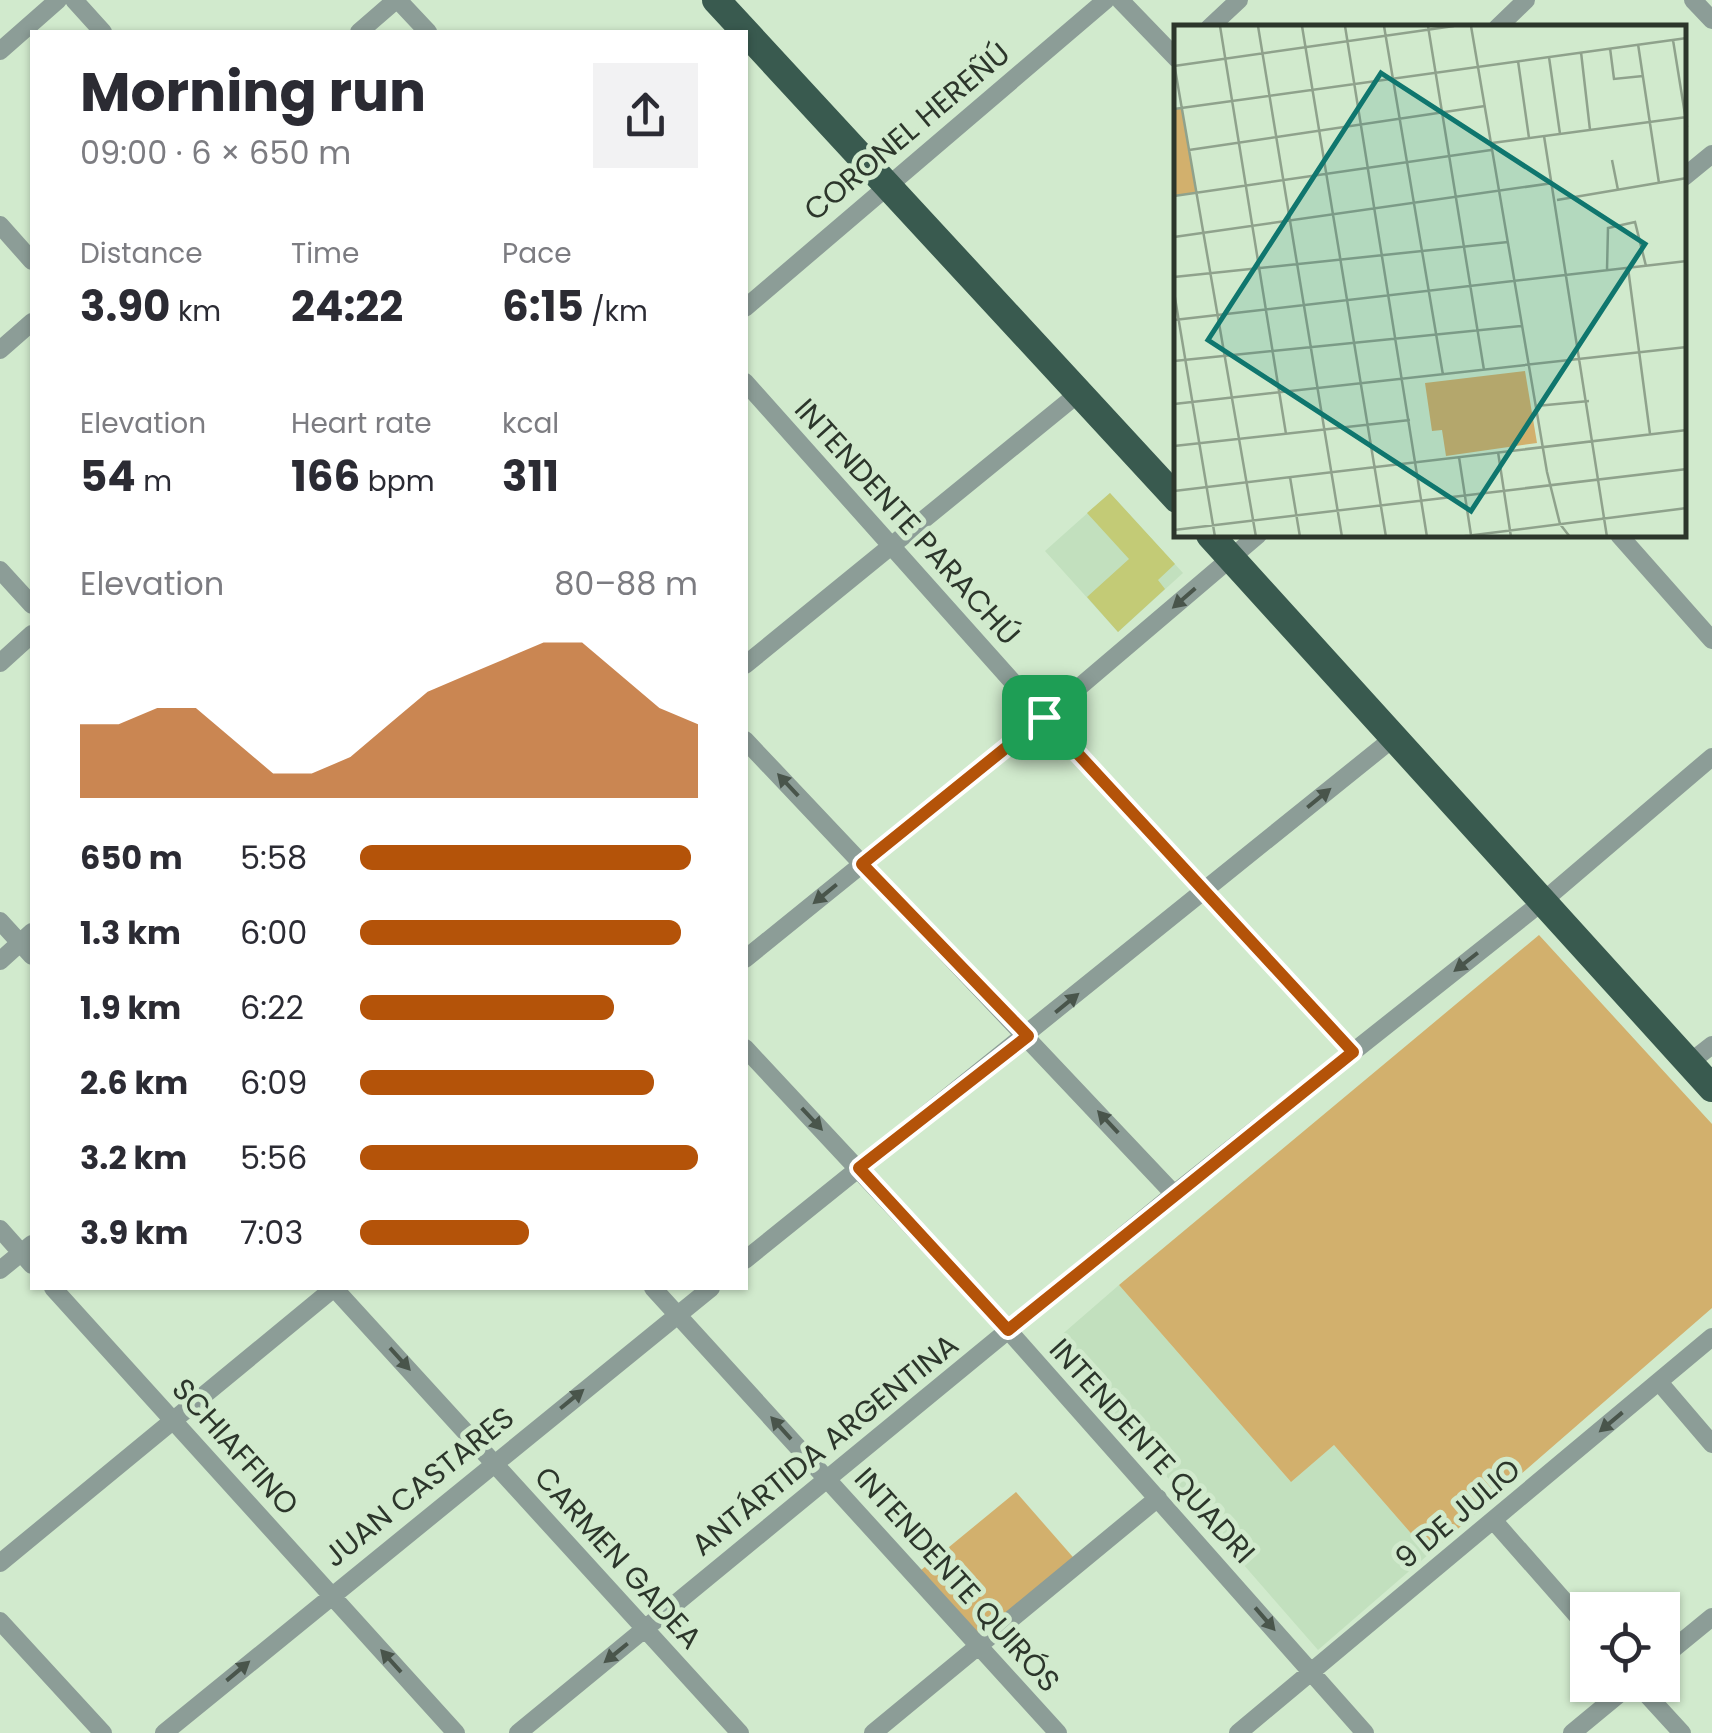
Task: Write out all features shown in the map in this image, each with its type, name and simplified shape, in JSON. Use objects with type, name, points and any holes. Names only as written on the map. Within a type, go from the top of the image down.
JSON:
[{"type":"highway","points":[[748,43],[886,184],[1174,496]]},
{"type":"highway","points":[[1213,538],[1712,1088]]},
{"type":"street","points":[[0,50],[58,0]]},
{"type":"street","points":[[74,0],[102,30]]},
{"type":"street","points":[[361,30],[397,0],[426,30]]},
{"type":"street","name":"CORONEL HEREÑÚ","points":[[748,305],[1106,0]]},
{"type":"street","points":[[1120,0],[1174,56]]},
{"type":"street","points":[[1211,25],[1239,0]]},
{"type":"street","points":[[1500,25],[1526,0]]},
{"type":"street","points":[[1693,0],[1712,20]]},
{"type":"street","points":[[1687,175],[1710,159]]},
{"type":"street","points":[[0,225],[30,259]]},
{"type":"street","points":[[0,350],[30,324]]},
{"type":"street","name":"INTENDENTE PARACHÚ","points":[[748,385],[1044,717],[1353,1052]]},
{"type":"street","points":[[748,663],[1079,393]]},
{"type":"street","points":[[748,956],[1044,717],[1254,538]]},
{"type":"street","points":[[1622,538],[1712,640]]},
{"type":"street","points":[[0,570],[30,603]]},
{"type":"street","points":[[0,663],[30,636]]},
{"type":"street","points":[[748,1258],[1396,736]]},
{"type":"street","points":[[748,743],[1174,1194]]},
{"type":"street","name":"ANTÁRTIDA ARGENTINA","points":[[518,1733],[1174,1194],[1542,902],[1712,757]]},
{"type":"street","points":[[0,920],[28,944],[0,961]]},
{"type":"street","points":[[1689,1064],[1712,1045]]},
{"type":"street","name":"INTENDENTE QUADRI","points":[[748,1051],[1008,1330],[1364,1733]]},
{"type":"street","points":[[0,1229],[29,1254],[0,1270]]},
{"type":"street","name":"SCHIAFFINO","points":[[55,1290],[456,1733]]},
{"type":"street","points":[[0,1563],[332,1290]]},
{"type":"street","name":"CARMEN GADEA","points":[[336,1290],[740,1733]]},
{"type":"street","name":"INTENDENTE QUIRÓS","points":[[656,1290],[1058,1733]]},
{"type":"street","name":"JUAN CASTARES","points":[[164,1733],[330,1594],[708,1290]]},
{"type":"street","name":"9 DE JULIO","points":[[1238,1733],[1712,1337]]},
{"type":"street","points":[[1659,1382],[1712,1444]]},
{"type":"street","points":[[872,1733],[1158,1498]]},
{"type":"street","points":[[1493,1520],[1570,1608]]},
{"type":"street","points":[[1680,1643],[1712,1617]]},
{"type":"street","points":[[0,1622],[103,1733]]},
{"type":"street","points":[[1572,1733],[1609,1702]]},
{"type":"street","points":[[1654,1702],[1682,1733]]},
{"type":"shaded area","points":[[1110,493],[1183,573],[1118,632],[1045,551]]},
{"type":"shaded area","points":[[1539,935],[1712,1124],[1712,1308],[1429,1554],[1334,1445],[1291,1482],[1119,1285]]},
{"type":"shaded area","points":[[1119,1285],[1290,1481],[1334,1445],[1429,1554],[1318,1650],[1051,1344]]},
{"type":"shaded area","points":[[1016,1492],[1079,1564],[979,1646],[915,1575]]},
{"type":"building","points":[[1110,493],[1175,564],[1158,580],[1165,589],[1118,632],[1087,597],[1129,559],[1087,513]]},
{"type":"route","points":[[1044,717],[1353,1052],[1008,1330],[859,1168],[1028,1036],[862,864],[1044,717]]}]
